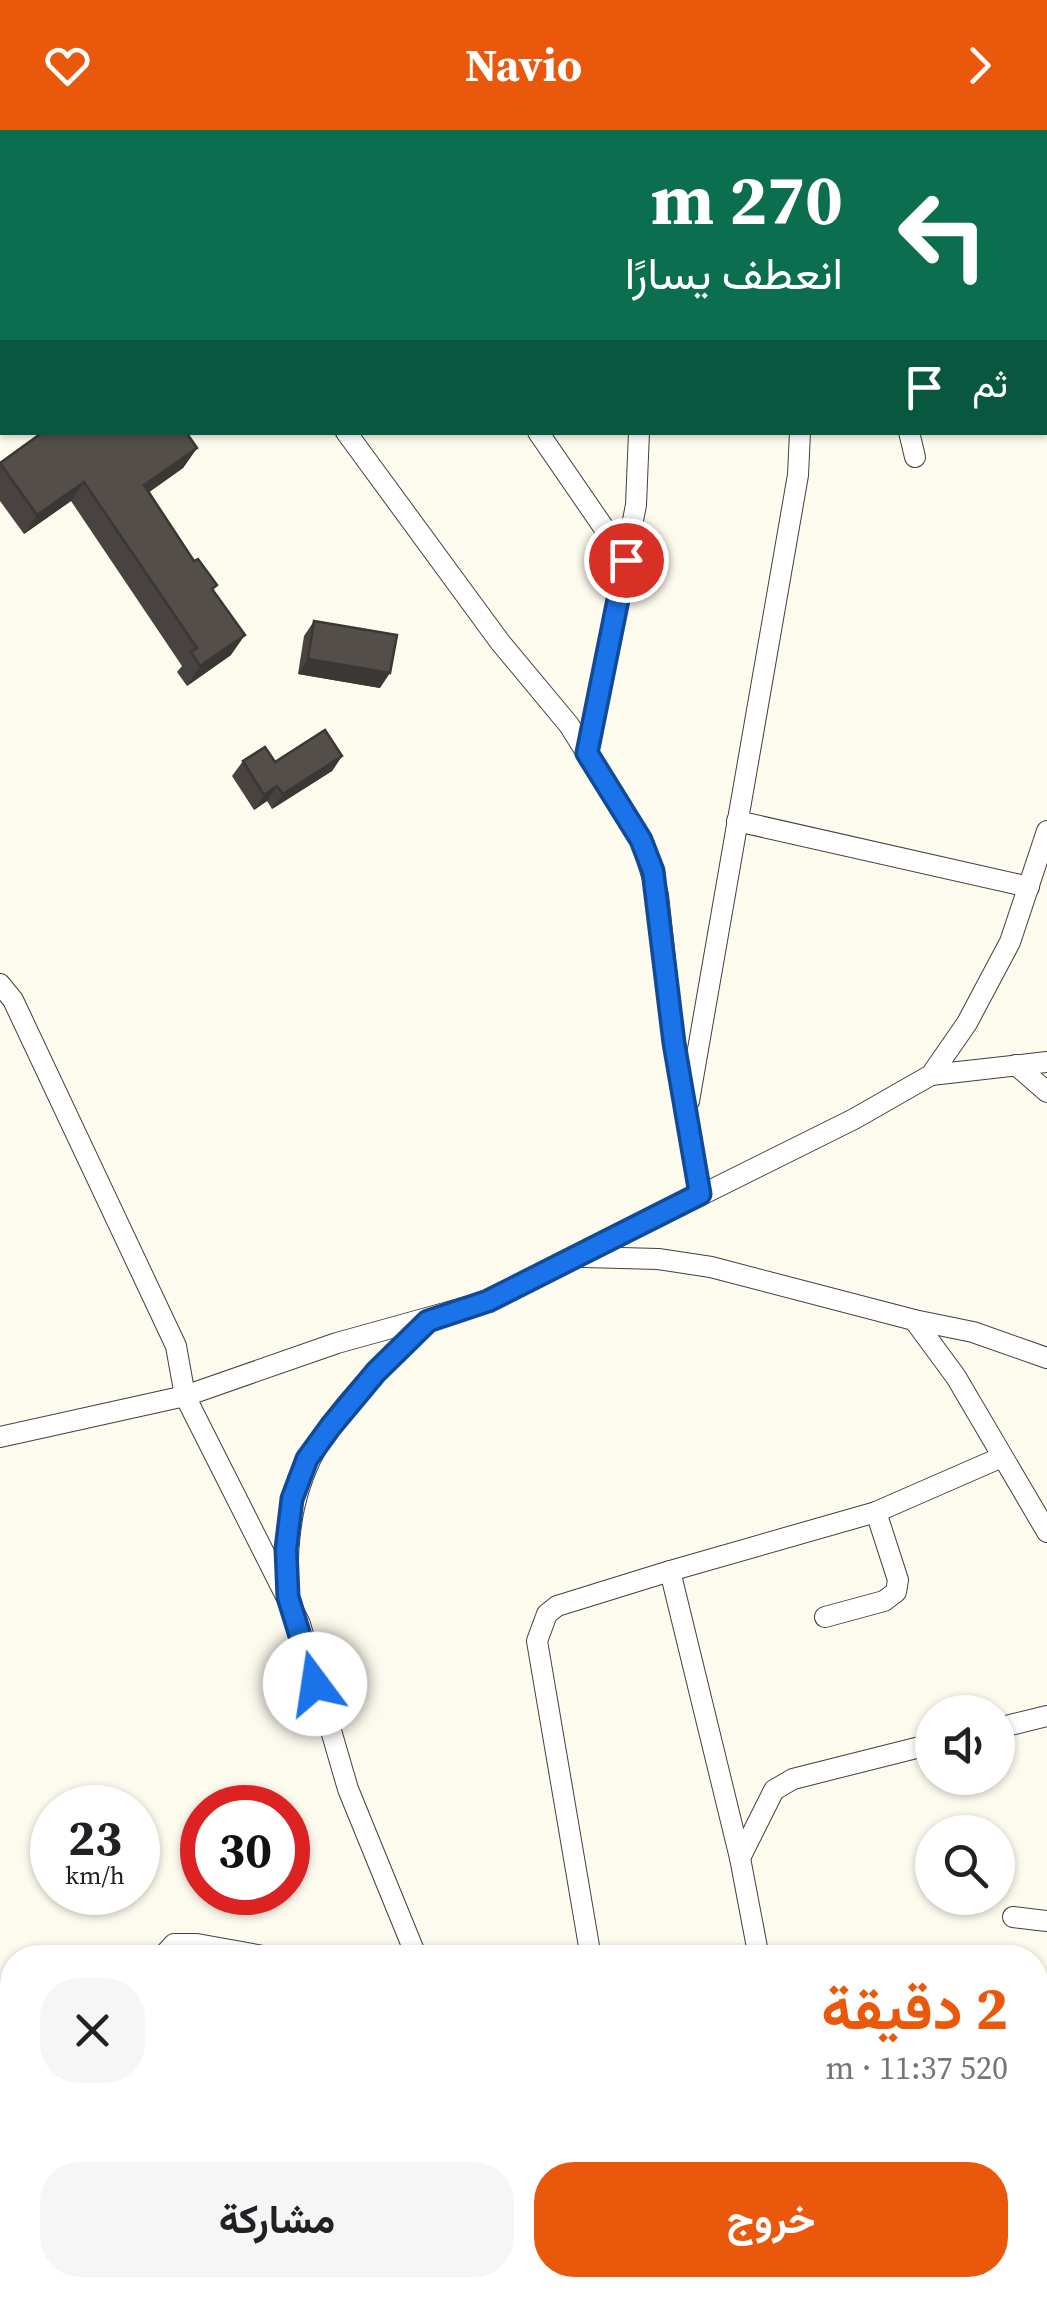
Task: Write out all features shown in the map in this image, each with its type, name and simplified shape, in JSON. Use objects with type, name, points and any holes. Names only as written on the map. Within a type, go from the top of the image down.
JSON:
[{"type":"street","points":[[348,435],[587,753],[641,840],[653,871],[700,1194]]},
{"type":"street","points":[[540,435],[626,560]]},
{"type":"street","points":[[587,753],[626,560],[641,455],[639,435]]},
{"type":"street","points":[[686,1117],[798,476],[800,435]]},
{"type":"street","points":[[910,435],[915,457]]},
{"type":"street","points":[[737,821],[1029,887]]},
{"type":"street","points":[[931,1075],[988,988],[1047,831]]},
{"type":"street","points":[[0,984],[14,1000],[176,1346],[186,1396],[288,1597],[348,1790],[412,1945]]},
{"type":"street","points":[[0,1436],[186,1396],[337,1343],[428,1321],[488,1301],[854,1119],[931,1075],[1047,1062]]},
{"type":"street","points":[[1016,1065],[1047,1092]]},
{"type":"street","points":[[581,1257],[658,1259],[712,1268],[973,1332],[1047,1358]]},
{"type":"street","points":[[914,1320],[956,1377],[1047,1532]]},
{"type":"street","points":[[288,1597],[286,1549],[292,1499],[307,1459],[376,1372],[428,1321]]},
{"type":"street","points":[[589,1945],[537,1641],[547,1614],[556,1606],[876,1512],[1002,1457]]},
{"type":"street","points":[[825,1617],[884,1601],[896,1592],[898,1580],[876,1512]]},
{"type":"street","points":[[670,1571],[740,1858],[756,1945]]},
{"type":"street","points":[[1015,1724],[1047,1716]]},
{"type":"street","points":[[740,1858],[774,1790],[793,1779],[915,1748]]},
{"type":"street","points":[[1013,1917],[1047,1921]]},
{"type":"street","points":[[173,1945],[203,1945]]},
{"type":"building","points":[[39,435],[188,435],[197,448],[144,485],[194,561],[198,559],[217,585],[212,589],[245,635],[200,666],[191,652],[197,648],[84,482],[37,515],[0,463]]},
{"type":"building","points":[[314,621],[397,635],[390,673],[308,659]]},
{"type":"building","points":[[325,730],[342,756],[283,794],[277,786],[264,795],[243,761],[265,747],[275,762]]},
{"type":"route","points":[[315,1684],[300,1624],[288,1597],[286,1549],[292,1499],[307,1459],[331,1426],[376,1372],[428,1321],[488,1301],[700,1194],[674,1043],[653,871],[641,840],[587,753],[626,560]]}]
